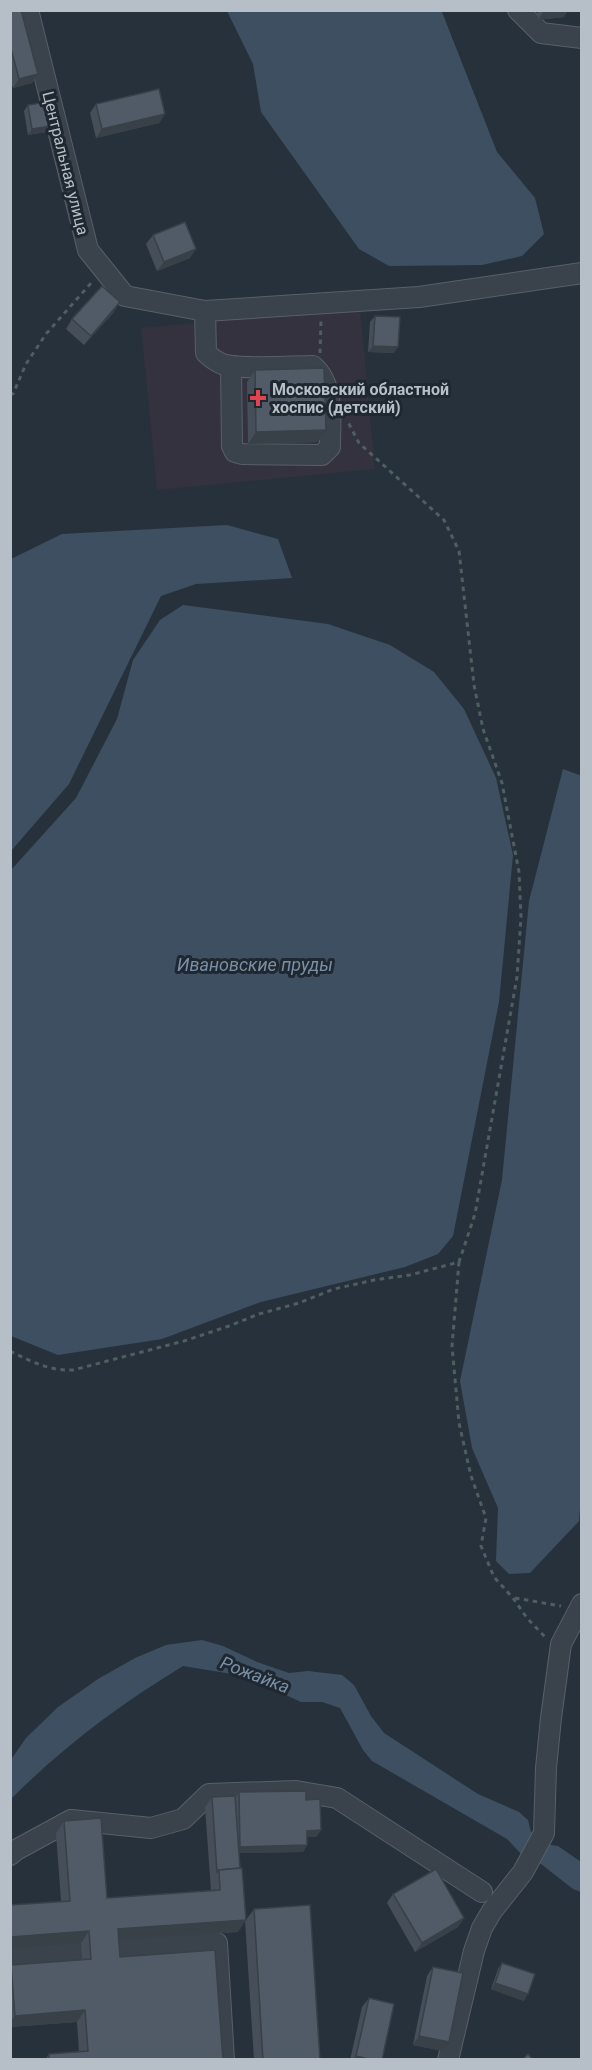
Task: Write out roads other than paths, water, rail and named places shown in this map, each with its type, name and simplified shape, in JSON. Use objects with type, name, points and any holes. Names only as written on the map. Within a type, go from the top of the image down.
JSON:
[{"type":"street","name":"Центральная улица","points":[[28,10],[87,250],[125,296],[205,311],[420,297],[579,273]]},
{"type":"street","points":[[518,10],[541,33],[582,38]]},
{"type":"street","points":[[205,311],[206,353],[215,361],[231,366],[314,366],[320,372],[328,392],[330,447],[328,451],[322,455],[234,452],[231,366]]},
{"type":"street","points":[[448,2060],[474,1951],[482,1928],[527,1865],[544,1833],[547,1758],[561,1644],[574,1604]]},
{"type":"street","points":[[10,1855],[71,1820],[151,1828],[183,1820],[209,1794],[296,1791],[337,1798],[482,1892]]},
{"type":"street","points":[[110,1950],[217,1943],[224,2060]]},
{"type":"street","points":[[10,1957],[82,1952]]},
{"type":"water","points":[[227,11],[442,12],[497,152],[535,198],[544,234],[522,256],[482,265],[389,266],[359,249],[261,112],[253,64]]},
{"type":"water","points":[[227,525],[278,539],[292,578],[196,584],[161,596],[69,784],[11,851],[11,559],[62,534]]},
{"type":"water","name":"Ивановские пруды","points":[[183,605],[328,624],[390,645],[434,672],[464,709],[496,778],[513,855],[499,1002],[453,1236],[438,1254],[405,1267],[261,1302],[162,1339],[58,1355],[11,1336],[11,870],[76,798],[117,719],[133,660],[160,620]]},
{"type":"water","points":[[563,769],[582,776],[581,1497],[579,1521],[530,1573],[509,1574],[496,1561],[498,1508],[472,1448],[460,1381],[502,1180],[529,901]]},
{"type":"water","name":"Рожайка","points":[[202,1640],[223,1646],[257,1662],[289,1673],[308,1671],[342,1675],[354,1685],[371,1716],[384,1733],[478,1794],[519,1812],[528,1820],[531,1832],[544,1844],[558,1846],[581,1862],[581,1892],[573,1889],[541,1864],[524,1857],[507,1839],[372,1761],[363,1750],[340,1708],[322,1702],[301,1702],[244,1676],[183,1666],[93,1727],[51,1761],[11,1799],[10,1761],[26,1738],[58,1707],[98,1679],[135,1658],[166,1645]]},
{"type":"place","name":"Московский областной хоспис (детский)","points":[[258,398]]}]
